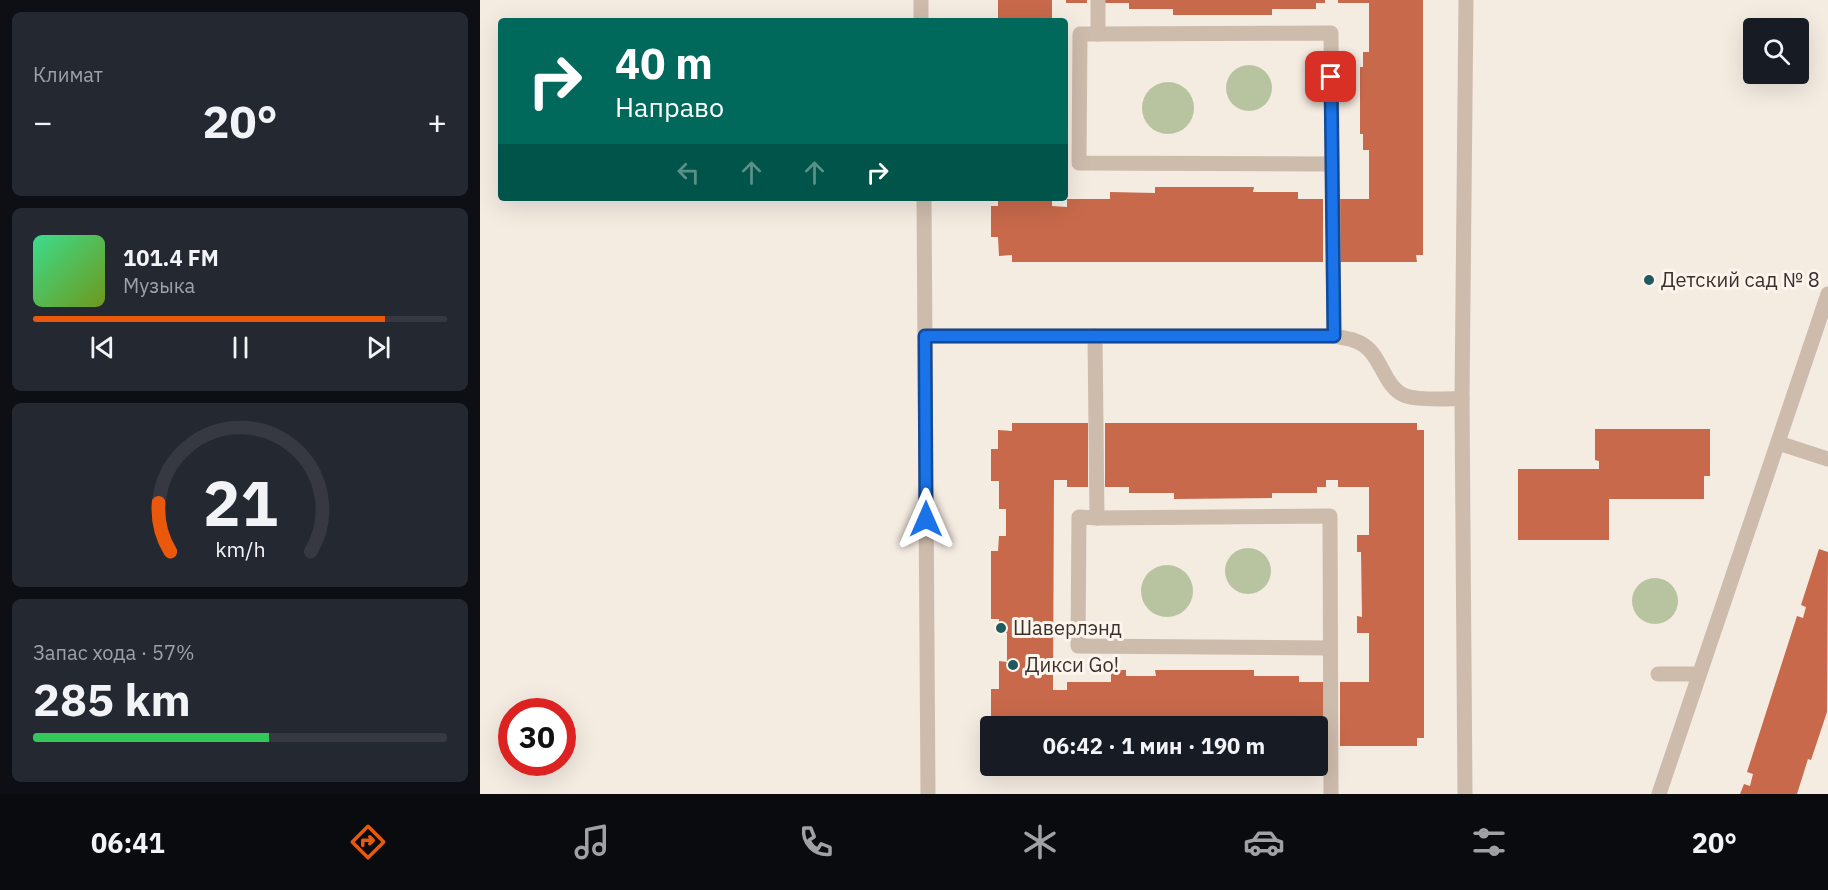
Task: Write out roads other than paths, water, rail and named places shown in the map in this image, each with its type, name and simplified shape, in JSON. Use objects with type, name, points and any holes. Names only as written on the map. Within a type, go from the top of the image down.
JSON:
[{"type":"street","points":[[921,0],[921,18]]},
{"type":"street","points":[[1098,0],[1098,34]]},
{"type":"street","points":[[1465,794],[1462,399],[1466,0]]},
{"type":"street","points":[[1332,164],[1079,163],[1080,34],[1331,33],[1334,336]]},
{"type":"street","points":[[924,201],[928,794]]},
{"type":"street","points":[[1659,794],[1828,294]]},
{"type":"street","points":[[925,336],[1334,336],[1351,339],[1365,345],[1377,358],[1387,378],[1398,392],[1406,396],[1462,399]]},
{"type":"street","points":[[1095,336],[1097,518]]},
{"type":"street","points":[[1778,443],[1828,459]]},
{"type":"street","points":[[1330,648],[1078,646],[1079,518],[1330,516],[1331,794]]},
{"type":"street","points":[[1658,674],[1700,674]]},
{"type":"place","name":"Детский сад № 8","points":[[1649,280]]},
{"type":"place","name":"Шаверлэнд","points":[[1001,628]]},
{"type":"place","name":"Дикси Go!","points":[[1013,665]]}]
